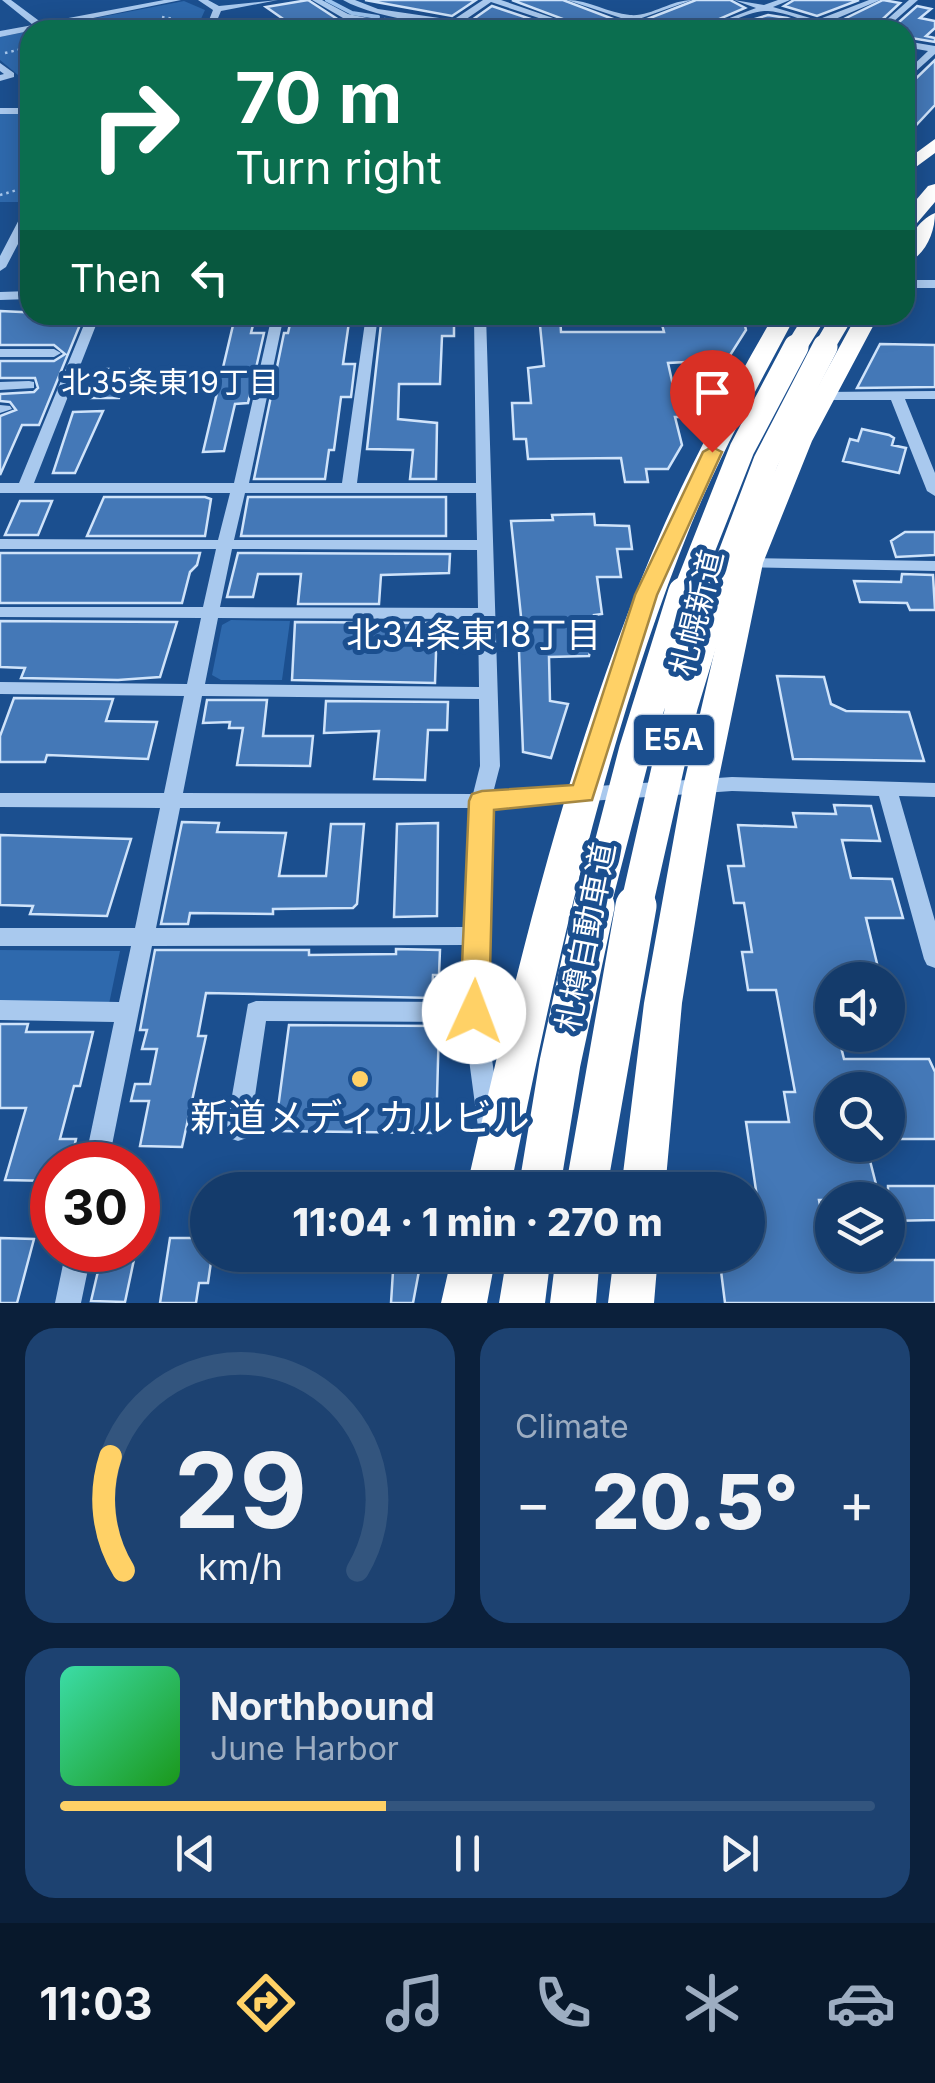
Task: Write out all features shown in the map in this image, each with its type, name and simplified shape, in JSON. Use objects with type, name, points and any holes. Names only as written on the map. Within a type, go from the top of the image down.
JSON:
[{"type":"highway","points":[[915,161],[935,144]]},
{"type":"highway","points":[[915,185],[935,164]]},
{"type":"highway","points":[[915,213],[935,190]]},
{"type":"highway","points":[[915,245],[935,219]]},
{"type":"highway","name":"札幌新道","points":[[492,1172],[552,901],[646,595],[745,381],[779,325]]},
{"type":"highway","name":"札樽自動車道","points":[[541,1172],[617,805],[686,582],[750,432],[810,325]]},
{"type":"highway","name":"札樽自動車道","points":[[588,1172],[595,1117],[654,812],[717,589],[778,436],[838,325]]},
{"type":"highway","name":"札幌新道","points":[[645,1172],[663,1003],[700,787],[750,563],[800,441],[862,325]]},
{"type":"highway","points":[[464,1303],[470,1272]]},
{"type":"highway","points":[[522,1303],[527,1272]]},
{"type":"highway","points":[[573,1303],[576,1272]]},
{"type":"highway","points":[[631,1303],[634,1272]]},
{"type":"street","points":[[6,0],[32,20]]},
{"type":"street","points":[[104,0],[121,11]]},
{"type":"street","points":[[72,20],[177,0]]},
{"type":"street","points":[[202,0],[218,9],[274,0]]},
{"type":"street","points":[[316,0],[360,20]]},
{"type":"street","points":[[347,0],[431,20]]},
{"type":"street","points":[[460,20],[490,0],[553,20]]},
{"type":"street","points":[[572,0],[633,18]]},
{"type":"street","points":[[655,0],[673,5]]},
{"type":"street","points":[[628,20],[688,0]]},
{"type":"street","points":[[738,0],[807,20]]},
{"type":"street","points":[[730,20],[786,0]]},
{"type":"street","points":[[825,20],[877,0],[909,4]]},
{"type":"street","points":[[0,10],[16,7]]},
{"type":"street","points":[[389,20],[406,7]]},
{"type":"street","points":[[213,20],[218,9]]},
{"type":"street","points":[[915,68],[935,49]]},
{"type":"street","points":[[0,66],[11,75],[0,78]]},
{"type":"street","points":[[0,266],[20,229]]},
{"type":"street","points":[[25,488],[90,325]]},
{"type":"street","points":[[101,1142],[211,612],[276,325]]},
{"type":"street","points":[[349,489],[371,325]]},
{"type":"street","points":[[480,325],[490,766],[482,801],[474,1012],[491,1172]]},
{"type":"street","points":[[0,354],[54,354]]},
{"type":"street","points":[[0,386],[29,385]]},
{"type":"street","points":[[896,395],[935,491]]},
{"type":"street","points":[[823,396],[935,396]]},
{"type":"street","points":[[2,492],[25,488],[483,488]]},
{"type":"street","points":[[0,544],[485,544]]},
{"type":"street","points":[[750,563],[935,566]]},
{"type":"street","points":[[0,612],[486,614]]},
{"type":"street","points":[[0,688],[488,694]]},
{"type":"street","points":[[0,800],[482,801],[732,784],[935,790]]},
{"type":"street","points":[[886,789],[930,925],[935,960]]},
{"type":"street","points":[[0,937],[476,936]]},
{"type":"street","points":[[0,1010],[128,1012]]},
{"type":"street","points":[[238,1130],[256,1011],[474,1012]]},
{"type":"street","points":[[68,1303],[74,1272]]},
{"type":"path","points":[[138,20],[176,20]]},
{"type":"shaded area","points":[[184,1],[205,10],[200,20],[86,20]]},
{"type":"shaded area","points":[[20,33],[20,75],[0,60],[0,37]]},
{"type":"shaded area","points":[[0,114],[20,114],[20,202],[0,202]]},
{"type":"shaded area","points":[[231,620],[290,621],[282,680],[221,680],[212,675],[222,625]]},
{"type":"shaded area","points":[[0,950],[120,951],[109,1004],[0,1001]]},
{"type":"building","points":[[308,0],[339,20],[285,20],[266,7]]},
{"type":"building","points":[[365,0],[476,0],[452,16]]},
{"type":"building","points":[[512,0],[563,0],[613,19],[565,20]]},
{"type":"building","points":[[696,0],[730,0],[745,8],[717,20],[645,20]]},
{"type":"building","points":[[794,0],[859,0],[817,16],[784,6]]},
{"type":"building","points":[[883,0],[900,3],[882,20],[842,20]]},
{"type":"building","points":[[492,6],[533,20],[472,20]]},
{"type":"building","points":[[917,6],[931,9],[920,18],[935,21],[935,28],[926,36],[935,38],[935,42],[915,39],[915,20],[901,20]]},
{"type":"building","points":[[768,15],[793,20],[751,20]]},
{"type":"building","points":[[935,60],[935,105],[915,126],[915,79]]},
{"type":"building","points":[[0,311],[20,312],[20,325],[80,325],[39,425],[22,425],[0,475],[0,416],[16,410],[10,402],[0,401],[0,394],[34,392],[38,388],[35,378],[0,378],[0,361],[54,361],[65,354],[54,345],[0,345]]},
{"type":"building","points":[[233,325],[253,325],[251,333],[264,333],[248,403],[235,404],[224,451],[203,452]]},
{"type":"building","points":[[290,325],[349,325],[343,364],[355,364],[351,397],[341,397],[334,450],[329,450],[325,479],[254,479],[284,333],[288,333]]},
{"type":"building","points":[[381,325],[454,325],[454,336],[442,336],[440,384],[399,384],[398,419],[437,423],[436,479],[410,479],[413,450],[367,449]]},
{"type":"building","points":[[540,325],[561,325],[561,332],[664,332],[662,325],[745,325],[746,330],[727,360],[668,363],[682,445],[668,469],[646,469],[648,482],[625,482],[621,458],[528,459],[526,439],[514,439],[512,403],[531,403],[528,368],[544,366]]},
{"type":"building","points":[[880,344],[935,345],[935,387],[857,388]]},
{"type":"building","points":[[101,369],[128,369],[119,398],[91,398]]},
{"type":"building","points":[[103,411],[75,473],[53,473],[73,412]]},
{"type":"building","points":[[862,429],[889,435],[894,438],[892,445],[906,448],[899,473],[843,461],[850,439],[858,441]]},
{"type":"building","points":[[104,497],[211,499],[205,536],[87,536]]},
{"type":"building","points":[[248,497],[446,497],[446,536],[241,536]]},
{"type":"building","points":[[20,501],[52,501],[38,535],[5,535]]},
{"type":"building","points":[[594,514],[595,525],[629,526],[632,549],[617,549],[621,577],[597,577],[602,614],[594,615],[597,641],[593,641],[589,656],[549,657],[550,701],[568,704],[551,758],[523,752],[518,626],[522,626],[511,521]]},
{"type":"building","points":[[905,532],[935,532],[935,555],[896,557],[891,541]]},
{"type":"building","points":[[0,553],[200,553],[182,603],[0,603]]},
{"type":"building","points":[[238,553],[450,554],[449,573],[381,575],[379,604],[298,604],[301,574],[258,574],[253,597],[227,597]]},
{"type":"building","points":[[902,574],[933,575],[935,610],[910,610],[907,603],[860,602],[854,581],[901,582]]},
{"type":"building","points":[[0,621],[177,622],[160,677],[118,680],[21,678],[25,668],[0,667]]},
{"type":"building","points":[[295,622],[437,623],[435,683],[292,680]]},
{"type":"building","points":[[777,676],[824,677],[831,704],[846,711],[909,712],[924,761],[793,759]]},
{"type":"building","points":[[14,698],[113,699],[106,721],[157,722],[148,759],[47,755],[45,762],[0,762],[0,736]]},
{"type":"building","points":[[207,700],[267,700],[263,736],[313,736],[310,766],[237,765],[243,728],[229,728],[230,722],[203,723]]},
{"type":"building","points":[[326,701],[448,702],[447,730],[428,730],[425,780],[374,779],[379,731],[324,733]]},
{"type":"building","points":[[834,805],[871,806],[880,841],[842,840],[851,878],[892,879],[903,918],[866,918],[877,962],[815,962],[815,1052],[842,1052],[844,1059],[929,1059],[935,1072],[935,1139],[905,1139],[905,1072],[815,1072],[815,1162],[870,1162],[875,1182],[815,1182],[815,1272],[905,1272],[905,1260],[935,1260],[935,1303],[725,1303],[721,1272],[765,1272],[765,1172],[753,1172],[746,1122],[789,1122],[784,1092],[795,1092],[776,990],[748,990],[742,952],[752,952],[744,903],[734,903],[728,866],[744,866],[738,825],[796,827],[793,813],[836,814]]},
{"type":"building","points":[[182,822],[219,823],[217,832],[286,833],[279,876],[326,876],[331,824],[364,824],[357,904],[353,908],[273,909],[273,914],[190,913],[188,924],[161,924]]},
{"type":"building","points":[[438,823],[437,916],[394,917],[397,824]]},
{"type":"building","points":[[0,835],[131,839],[107,916],[30,914],[33,906],[0,905]]},
{"type":"building","points":[[396,949],[440,950],[439,975],[433,975],[432,998],[206,993],[198,1036],[206,1036],[182,1147],[141,1142],[149,1101],[131,1101],[135,1084],[150,1084],[157,1049],[142,1049],[147,1030],[140,1030],[155,950],[396,954]]},
{"type":"building","points":[[0,1024],[28,1024],[26,1032],[93,1032],[80,1086],[74,1086],[60,1139],[76,1139],[75,1142],[30,1142],[30,1181],[5,1180],[26,1108],[0,1108]]},
{"type":"building","name":"新道メディカルビル","points":[[289,1025],[439,1026],[436,1133],[275,1131]]},
{"type":"building","points":[[905,1186],[935,1186],[935,1220],[905,1221]]},
{"type":"building","points":[[0,1238],[30,1239],[30,1254],[17,1303],[0,1303]]},
{"type":"building","points":[[170,1238],[190,1238],[190,1272],[210,1272],[208,1283],[199,1283],[196,1303],[160,1303]]},
{"type":"building","points":[[98,1272],[131,1272],[125,1302],[91,1301]]},
{"type":"building","points":[[393,1272],[419,1272],[413,1303],[391,1303]]},
{"type":"waterway","points":[[327,0],[352,13],[378,17]]},
{"type":"place","name":"新道メディカルビル","points":[[360,1079]]},
{"type":"district","name":"北35条東19丁目","points":[[170,383]]},
{"type":"district","name":"北34条東18丁目","points":[[474,635]]},
{"type":"route","points":[[474,1012],[482,801],[583,794],[646,595],[712,452]]}]
